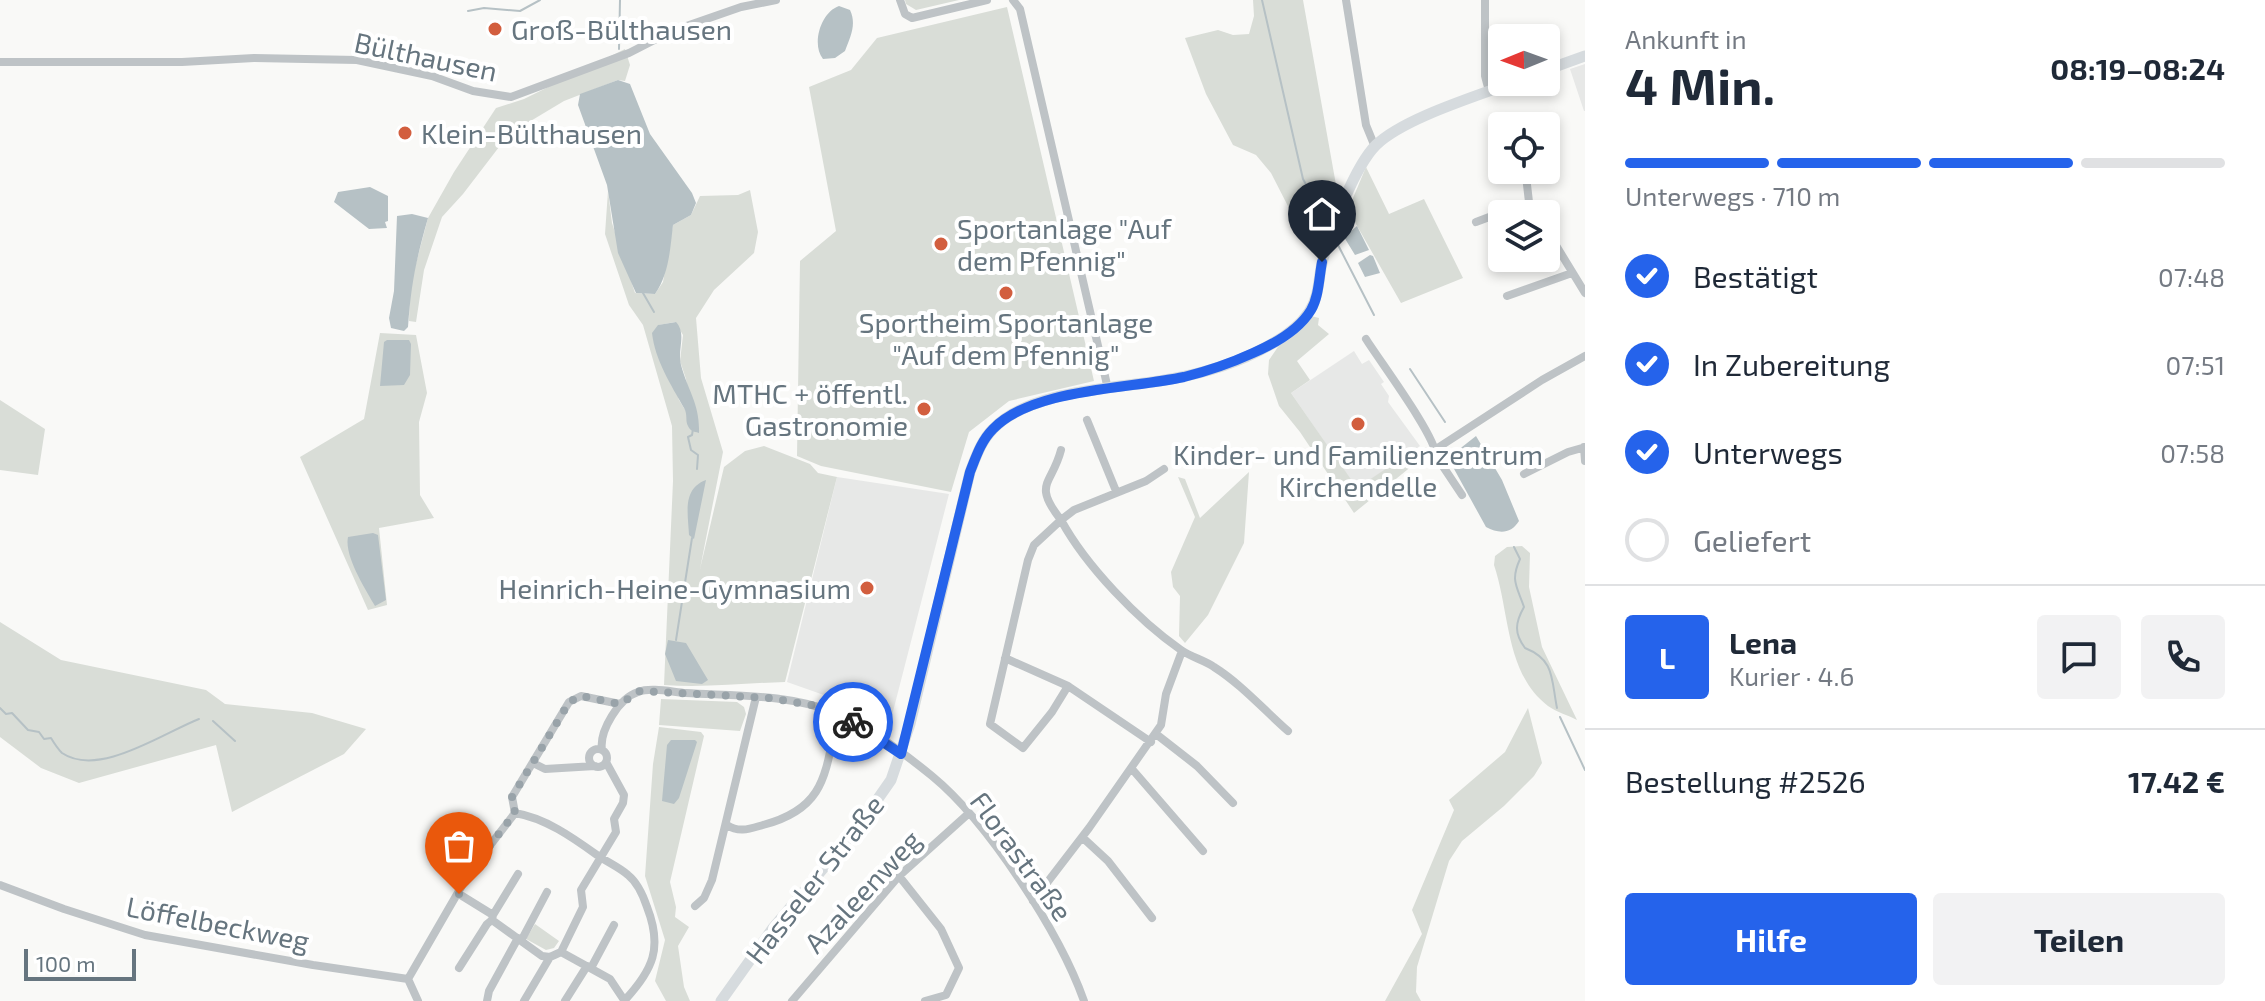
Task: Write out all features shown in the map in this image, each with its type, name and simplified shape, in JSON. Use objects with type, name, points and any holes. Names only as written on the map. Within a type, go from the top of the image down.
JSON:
[{"type":"main road","points":[[1560,65],[1585,56]]},
{"type":"main road","points":[[1375,147],[1419,120],[1488,91]]},
{"type":"main road","name":"Hasseler Straße","points":[[721,1001],[773,928],[884,792],[901,754],[970,472],[984,440],[998,425],[1026,407],[1043,401],[1184,377],[1220,367],[1266,348],[1291,331],[1305,318],[1314,303],[1325,250],[1359,169],[1375,147]]},
{"type":"street","name":"Bülthausen","points":[[0,62],[182,62],[254,58],[357,60],[432,76],[473,91],[511,97],[629,53],[672,31],[741,7],[776,0]]},
{"type":"street","points":[[900,0],[905,14],[912,18],[987,0]]},
{"type":"street","points":[[1013,0],[1020,9],[1108,389]]},
{"type":"street","points":[[1346,0],[1366,125],[1375,147]]},
{"type":"street","points":[[1485,0],[1485,76],[1488,87]]},
{"type":"street","points":[[1476,222],[1488,217]]},
{"type":"street","points":[[1560,253],[1585,293]]},
{"type":"street","points":[[1507,296],[1572,273]]},
{"type":"street","points":[[1366,339],[1462,495]]},
{"type":"street","points":[[1436,449],[1542,380],[1585,356]]},
{"type":"street","points":[[1087,420],[1116,491]]},
{"type":"street","points":[[1524,474],[1568,452],[1584,448],[1585,461]]},
{"type":"street","points":[[1061,450],[1057,464],[1047,476],[1044,489],[1050,506],[1092,566],[1122,599],[1182,651],[1213,666],[1288,731]]},
{"type":"street","points":[[1068,686],[1023,748],[990,724],[1034,545],[1074,510],[1146,481],[1164,469]]},
{"type":"street","points":[[1033,901],[1132,769],[1161,725],[1166,694],[1182,651]]},
{"type":"street","points":[[1005,658],[1068,686],[1153,738],[1197,766],[1233,803]]},
{"type":"street","name":"Florastraße","points":[[620,704],[640,691],[756,697],[798,701],[838,713],[858,724],[935,778],[968,814],[1033,901],[1068,960],[1084,1001]]},
{"type":"street","points":[[418,1001],[408,979],[471,870],[515,813],[512,797],[569,702],[581,696],[620,704],[600,740],[606,762],[624,795],[614,819],[616,832],[581,890],[583,907],[561,952],[550,957],[542,956],[459,894]]},
{"type":"street","points":[[695,906],[704,898],[712,880],[756,697]]},
{"type":"street","points":[[727,825],[740,830],[768,824],[794,814],[811,800],[823,777],[838,713]]},
{"type":"street","points":[[595,766],[590,761],[590,754],[602,750]]},
{"type":"street","points":[[533,763],[545,769],[601,766],[606,762]]},
{"type":"street","points":[[1132,769],[1203,851]]},
{"type":"street","points":[[515,813],[530,815],[577,841],[629,876],[641,892],[655,935],[655,951],[648,970],[640,986],[624,1001],[610,979],[561,952]]},
{"type":"street","name":"Azaleenweg","points":[[792,1001],[899,876],[968,814]]},
{"type":"street","points":[[1082,837],[1108,861],[1152,918]]},
{"type":"street","points":[[459,968],[518,874]]},
{"type":"street","points":[[899,876],[941,929],[959,968],[946,995],[925,1001]]},
{"type":"street","name":"Löffelbeckweg","points":[[0,885],[145,935],[408,979]]},
{"type":"street","points":[[487,1001],[489,991],[547,892]]},
{"type":"street","points":[[565,1001],[614,925]]},
{"type":"street","points":[[524,1001],[550,957]]},
{"type":"shaded area","points":[[905,0],[959,0],[916,10]]},
{"type":"shaded area","points":[[1253,0],[1303,0],[1338,196],[1312,253],[1271,173],[1256,155],[1233,145],[1206,94],[1185,38],[1218,30],[1233,35],[1249,34],[1254,16]]},
{"type":"shaded area","points":[[839,6],[850,10],[853,21],[851,36],[845,51],[835,58],[823,59],[818,45],[820,29],[827,15]]},
{"type":"shaded area","name":"Sportanlage \"Auf dem Pfennig\"","points":[[1007,7],[1094,381],[1009,401],[969,432],[951,492],[821,466],[797,456],[800,261],[836,231],[809,87],[851,70],[877,38]]},
{"type":"shaded area","points":[[625,49],[630,65],[625,81],[618,80],[564,101],[509,134],[442,217],[424,270],[416,322],[409,321],[410,286],[428,218],[496,108],[524,99]]},
{"type":"shaded area","points":[[1585,64],[1585,111],[1584,111],[1570,69]]},
{"type":"shaded area","points":[[618,80],[630,84],[650,134],[696,203],[691,215],[673,225],[666,270],[655,294],[636,293],[618,253],[607,185],[578,105],[580,94]]},
{"type":"shaded area","points":[[1366,167],[1389,214],[1424,199],[1463,278],[1401,303],[1348,210]]},
{"type":"shaded area","points":[[370,187],[388,196],[387,228],[369,229],[334,202],[338,192]]},
{"type":"shaded area","points":[[750,190],[758,232],[754,253],[714,290],[696,318],[701,378],[723,452],[700,569],[724,467],[745,451],[764,446],[810,464],[818,473],[837,477],[785,682],[664,685],[673,481],[672,426],[643,325],[629,305],[605,234],[608,191],[612,223],[635,293],[655,294],[663,282],[673,225],[691,215],[700,196],[738,195]],"holes":[[[675,322],[683,335],[680,361],[686,379],[692,431],[679,400],[659,325]]]},
{"type":"shaded area","points":[[412,214],[428,218],[415,272],[408,327],[404,331],[391,328],[389,318],[394,291],[397,216]]},
{"type":"shaded area","points":[[1357,226],[1369,250],[1355,255],[1344,237]]},
{"type":"shaded area","points":[[1370,255],[1380,273],[1365,277],[1358,263]]},
{"type":"shaded area","points":[[1311,316],[1319,318],[1318,325],[1329,334],[1297,361],[1310,380],[1291,393],[1357,488],[1411,452],[1427,447],[1423,457],[1354,513],[1279,406],[1268,374],[1269,360],[1280,344]]},
{"type":"shaded area","points":[[676,322],[681,332],[681,365],[696,406],[699,433],[688,426],[685,411],[656,353],[652,333],[658,325]]},
{"type":"shaded area","points":[[380,333],[416,335],[427,393],[419,422],[420,495],[434,518],[379,528],[387,605],[368,610],[300,457],[364,419]]},
{"type":"shaded area","points":[[409,340],[411,344],[410,375],[404,385],[380,386],[384,342]]},
{"type":"shaded area","name":"Kinder- und Familienzentrum Kirchendelle","points":[[1354,351],[1362,364],[1369,360],[1384,382],[1381,384],[1389,396],[1388,402],[1420,446],[1357,489],[1291,393]]},
{"type":"shaded area","points":[[0,400],[45,429],[38,475],[0,470]]},
{"type":"shaded area","points":[[1476,436],[1502,480],[1519,521],[1508,530],[1500,532],[1486,527],[1448,458]]},
{"type":"shaded area","points":[[1249,472],[1244,543],[1208,615],[1185,643],[1179,636],[1180,596],[1173,587],[1171,572],[1195,517],[1178,477],[1185,479],[1200,518]]},
{"type":"shaded area","name":"Heinrich-Heine-Gymnasium","points":[[837,477],[949,494],[889,727],[838,700],[787,682]]},
{"type":"shaded area","points":[[706,480],[694,539],[689,535],[688,503],[693,489]]},
{"type":"shaded area","points":[[378,535],[386,600],[375,606],[357,573],[348,545],[348,537]]},
{"type":"shaded area","points":[[1522,546],[1530,553],[1529,587],[1542,647],[1577,720],[1551,708],[1534,692],[1516,659],[1494,565],[1495,556],[1507,547]]},
{"type":"shaded area","points":[[0,622],[61,660],[206,690],[225,704],[312,713],[366,729],[344,754],[232,812],[216,745],[79,783],[41,768],[0,737]]},
{"type":"shaded area","points":[[668,640],[686,643],[708,680],[702,684],[676,681],[665,654]]},
{"type":"shaded area","points":[[661,699],[737,702],[744,707],[746,714],[740,731],[659,725]]},
{"type":"shaded area","points":[[1528,708],[1542,763],[1534,776],[1504,806],[1462,841],[1449,861],[1417,967],[1416,992],[1421,1001],[1385,1001],[1422,934],[1412,910],[1454,810],[1449,800],[1505,752]]},
{"type":"shaded area","points":[[659,727],[701,732],[704,736],[670,882],[676,907],[675,917],[689,927],[678,946],[684,987],[690,1001],[666,1001],[655,981],[665,940],[645,876],[653,764]]},
{"type":"shaded area","points":[[671,740],[697,742],[679,798],[674,804],[662,801],[667,745]]},
{"type":"shaded area","points":[[535,924],[559,941],[554,948],[546,950],[526,939]]},
{"type":"waterway","points":[[468,11],[484,8],[520,11],[540,0]]},
{"type":"waterway","points":[[619,49],[620,0]]},
{"type":"waterway","points":[[1262,0],[1303,179],[1322,214]]},
{"type":"waterway","points":[[1337,243],[1374,315]]},
{"type":"waterway","points":[[643,293],[654,312]]},
{"type":"waterway","points":[[1410,369],[1445,422]]},
{"type":"waterway","points":[[693,429],[688,437],[691,450],[698,455],[697,469]]},
{"type":"waterway","points":[[676,640],[692,538]]},
{"type":"waterway","points":[[1514,547],[1520,559],[1515,573],[1524,607],[1517,623],[1517,633],[1525,648],[1547,664],[1557,708]]},
{"type":"waterway","points":[[0,708],[6,714],[12,713],[28,730],[39,732],[44,739],[51,738],[62,753],[77,759],[94,760],[131,751],[199,719]]},
{"type":"waterway","points":[[1560,717],[1585,770]]},
{"type":"waterway","points":[[213,721],[235,741]]},
{"type":"way so far","points":[[459,894],[471,870],[515,813],[512,797],[569,702],[581,696],[620,704],[640,691],[770,698],[817,706],[853,722]]},
{"type":"place","name":"Groß-Bülthausen","points":[[495,29]]},
{"type":"place","name":"Klein-Bülthausen","points":[[405,133]]},
{"type":"place","name":"Sportanlage \"Auf dem Pfennig\"","points":[[941,244]]},
{"type":"place","name":"Sportheim Sportanlage \"Auf dem Pfennig\"","points":[[1006,293]]},
{"type":"place","name":"MTHC + öffentl. Gastronomie","points":[[924,409]]},
{"type":"place","name":"Kinder- und Familienzentrum Kirchendelle","points":[[1358,424]]},
{"type":"place","name":"Heinrich-Heine-Gymnasium","points":[[867,588]]},
{"type":"route","points":[[853,722],[901,754],[970,472],[984,440],[992,430],[1010,416],[1043,401],[1184,377],[1220,367],[1266,348],[1291,331],[1310,311],[1322,262]]}]
